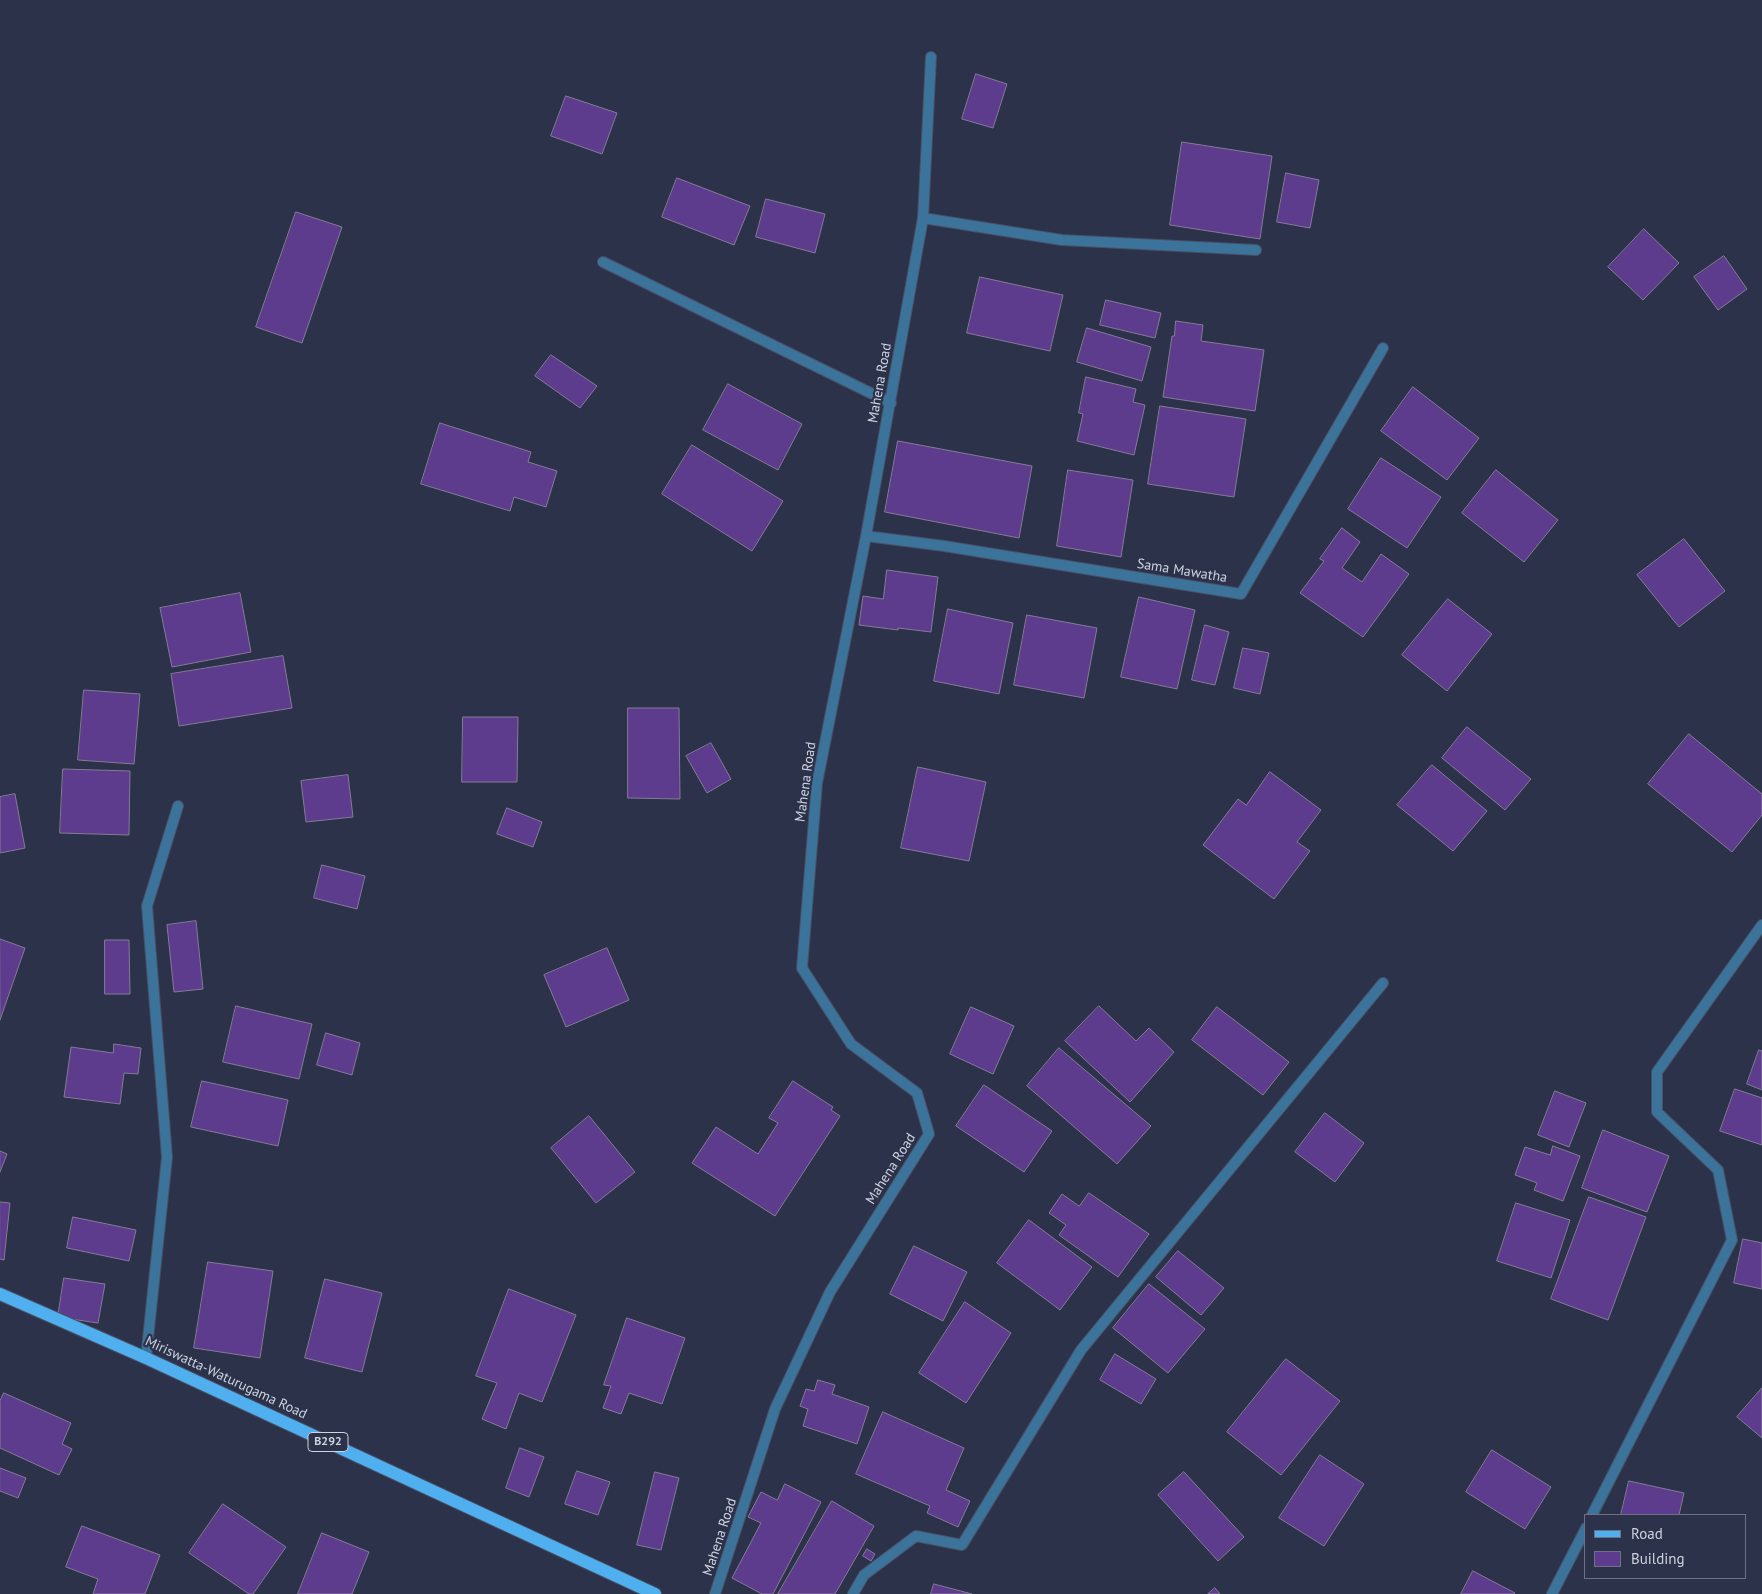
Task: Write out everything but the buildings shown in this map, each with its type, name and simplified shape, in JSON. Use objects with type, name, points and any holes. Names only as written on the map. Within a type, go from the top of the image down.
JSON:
[{"type":"main road","name":"Miriswatta-Waturugama Road","points":[[0,1294],[146,1358],[656,1594]]},
{"type":"street","name":"Mahena Road","points":[[715,1594],[725,1569],[775,1409],[830,1292],[929,1134],[917,1093],[851,1044],[802,968],[817,783],[891,403],[923,218],[930,58]]},
{"type":"street","points":[[923,218],[1062,240],[1256,250]]},
{"type":"street","points":[[603,262],[891,403]]},
{"type":"street","name":"Sama Mawatha","points":[[866,536],[944,546],[1241,594],[1383,348]]},
{"type":"street","points":[[146,1358],[167,1157],[147,906],[178,806]]},
{"type":"street","points":[[1593,1514],[1732,1240],[1718,1170],[1657,1112],[1658,1072],[1762,925]]},
{"type":"street","points":[[853,1594],[864,1575],[916,1536],[962,1545],[1081,1350],[1383,983]]},
{"type":"street","points":[[1552,1594],[1584,1532]]}]
